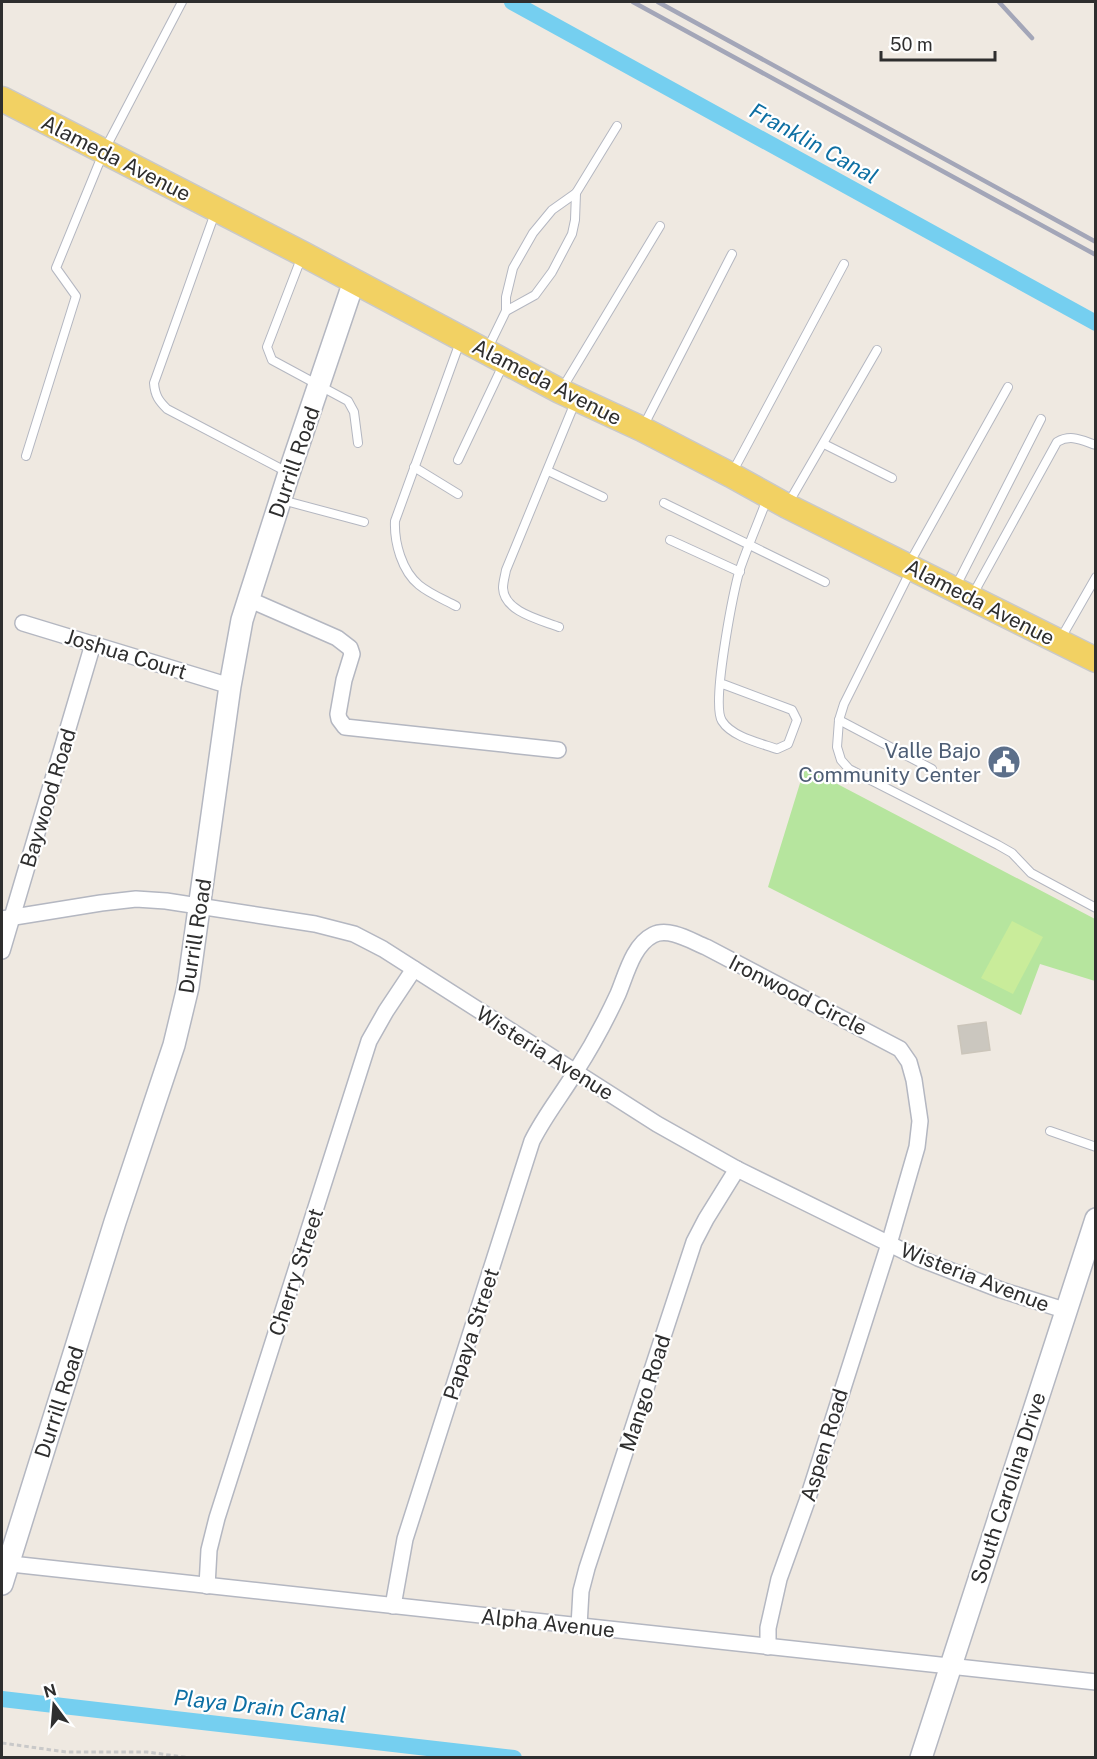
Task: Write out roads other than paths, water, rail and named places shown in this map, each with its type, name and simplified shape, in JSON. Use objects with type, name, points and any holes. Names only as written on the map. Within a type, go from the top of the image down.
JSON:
[{"type":"main road","name":"Alameda Avenue","points":[[2,99],[303,254],[568,395],[642,429],[778,501],[1059,642],[1092,655]]},
{"type":"street","name":"Durrill Road","points":[[4,1570],[174,1045],[188,987],[230,686],[248,599],[354,281]]},
{"type":"street","points":[[248,599],[337,638],[350,648],[352,654],[344,680],[338,714],[345,727],[558,750]]},
{"type":"street","name":"Joshua Court","points":[[23,623],[230,686]]},
{"type":"street","name":"Baywood Road","points":[[2,951],[7,918],[93,644]]},
{"type":"street","name":"Wisteria Avenue","points":[[7,918],[136,899],[251,913],[354,934],[383,949],[657,1124],[737,1169],[889,1244],[948,1270],[1064,1310]]},
{"type":"street","name":"Ironwood Circle","points":[[576,1072],[607,1016],[636,953],[650,937],[663,933],[677,935],[706,947],[873,1033],[900,1049],[909,1062],[920,1121],[917,1147],[889,1244]]},
{"type":"street","name":"Cherry Street","points":[[207,1586],[209,1550],[217,1518],[369,1041],[414,969]]},
{"type":"street","name":"Papaya Street","points":[[393,1606],[405,1539],[532,1141],[555,1101],[576,1072]]},
{"type":"street","name":"Mango Road","points":[[579,1626],[581,1590],[587,1568],[694,1242],[737,1169]]},
{"type":"street","name":"South Carolina Drive","points":[[921,1758],[1095,1219]]},
{"type":"street","name":"Aspen Road","points":[[768,1647],[768,1628],[779,1579],[807,1501],[889,1244]]},
{"type":"street","name":"Alpha Avenue","points":[[4,1570],[207,1586],[1095,1682]]},
{"type":"lane","points":[[26,456],[76,296],[56,268],[104,151],[182,2]]},
{"type":"lane","points":[[458,460],[495,356],[513,268],[533,233],[552,210],[576,193],[617,126]]},
{"type":"lane","points":[[506,311],[535,295],[552,272],[572,234],[576,193]]},
{"type":"lane","points":[[216,209],[154,383],[154,391],[158,400],[167,409],[289,473]]},
{"type":"lane","points":[[559,627],[515,609],[506,598],[503,587],[506,570],[548,471],[568,395],[660,226]]},
{"type":"lane","points":[[303,254],[267,347],[272,360],[348,401],[352,406],[358,443]]},
{"type":"lane","points":[[642,429],[732,254]]},
{"type":"lane","points":[[731,475],[844,264]]},
{"type":"lane","points":[[456,606],[418,585],[406,568],[397,548],[394,521],[462,338]]},
{"type":"lane","points":[[720,683],[792,710],[797,720],[788,744],[777,749],[728,729],[720,718],[720,683],[727,632],[740,572],[750,545],[778,501],[824,444],[877,350]]},
{"type":"lane","points":[[1008,387],[910,567],[844,704],[839,720],[837,747],[842,760],[849,769],[998,844],[1012,853],[1031,873],[1095,908]]},
{"type":"lane","points":[[963,593],[1041,418]]},
{"type":"lane","points":[[963,593],[1057,442],[1073,437],[1095,445]]},
{"type":"lane","points":[[824,444],[892,478]]},
{"type":"lane","points":[[414,466],[458,494]]},
{"type":"lane","points":[[548,471],[603,497]]},
{"type":"lane","points":[[281,500],[364,522]]},
{"type":"lane","points":[[664,503],[825,582]]},
{"type":"lane","points":[[670,540],[740,572]]},
{"type":"lane","points":[[1059,642],[1095,577]]},
{"type":"lane","points":[[839,720],[932,770]]},
{"type":"lane","points":[[1050,1131],[1095,1148]]},
{"type":"waterway","name":"Franklin Canal","points":[[512,2],[1096,323]]},
{"type":"waterway","name":"Playa Drain Canal","points":[[2,1699],[514,1758]]},
{"type":"railway","points":[[633,2],[1096,255]]},
{"type":"railway","points":[[658,2],[1096,242]]},
{"type":"railway","points":[[999,2],[1032,38]]},
{"type":"place","name":"Valle Bajo Community Center","points":[[1004,762]]}]
